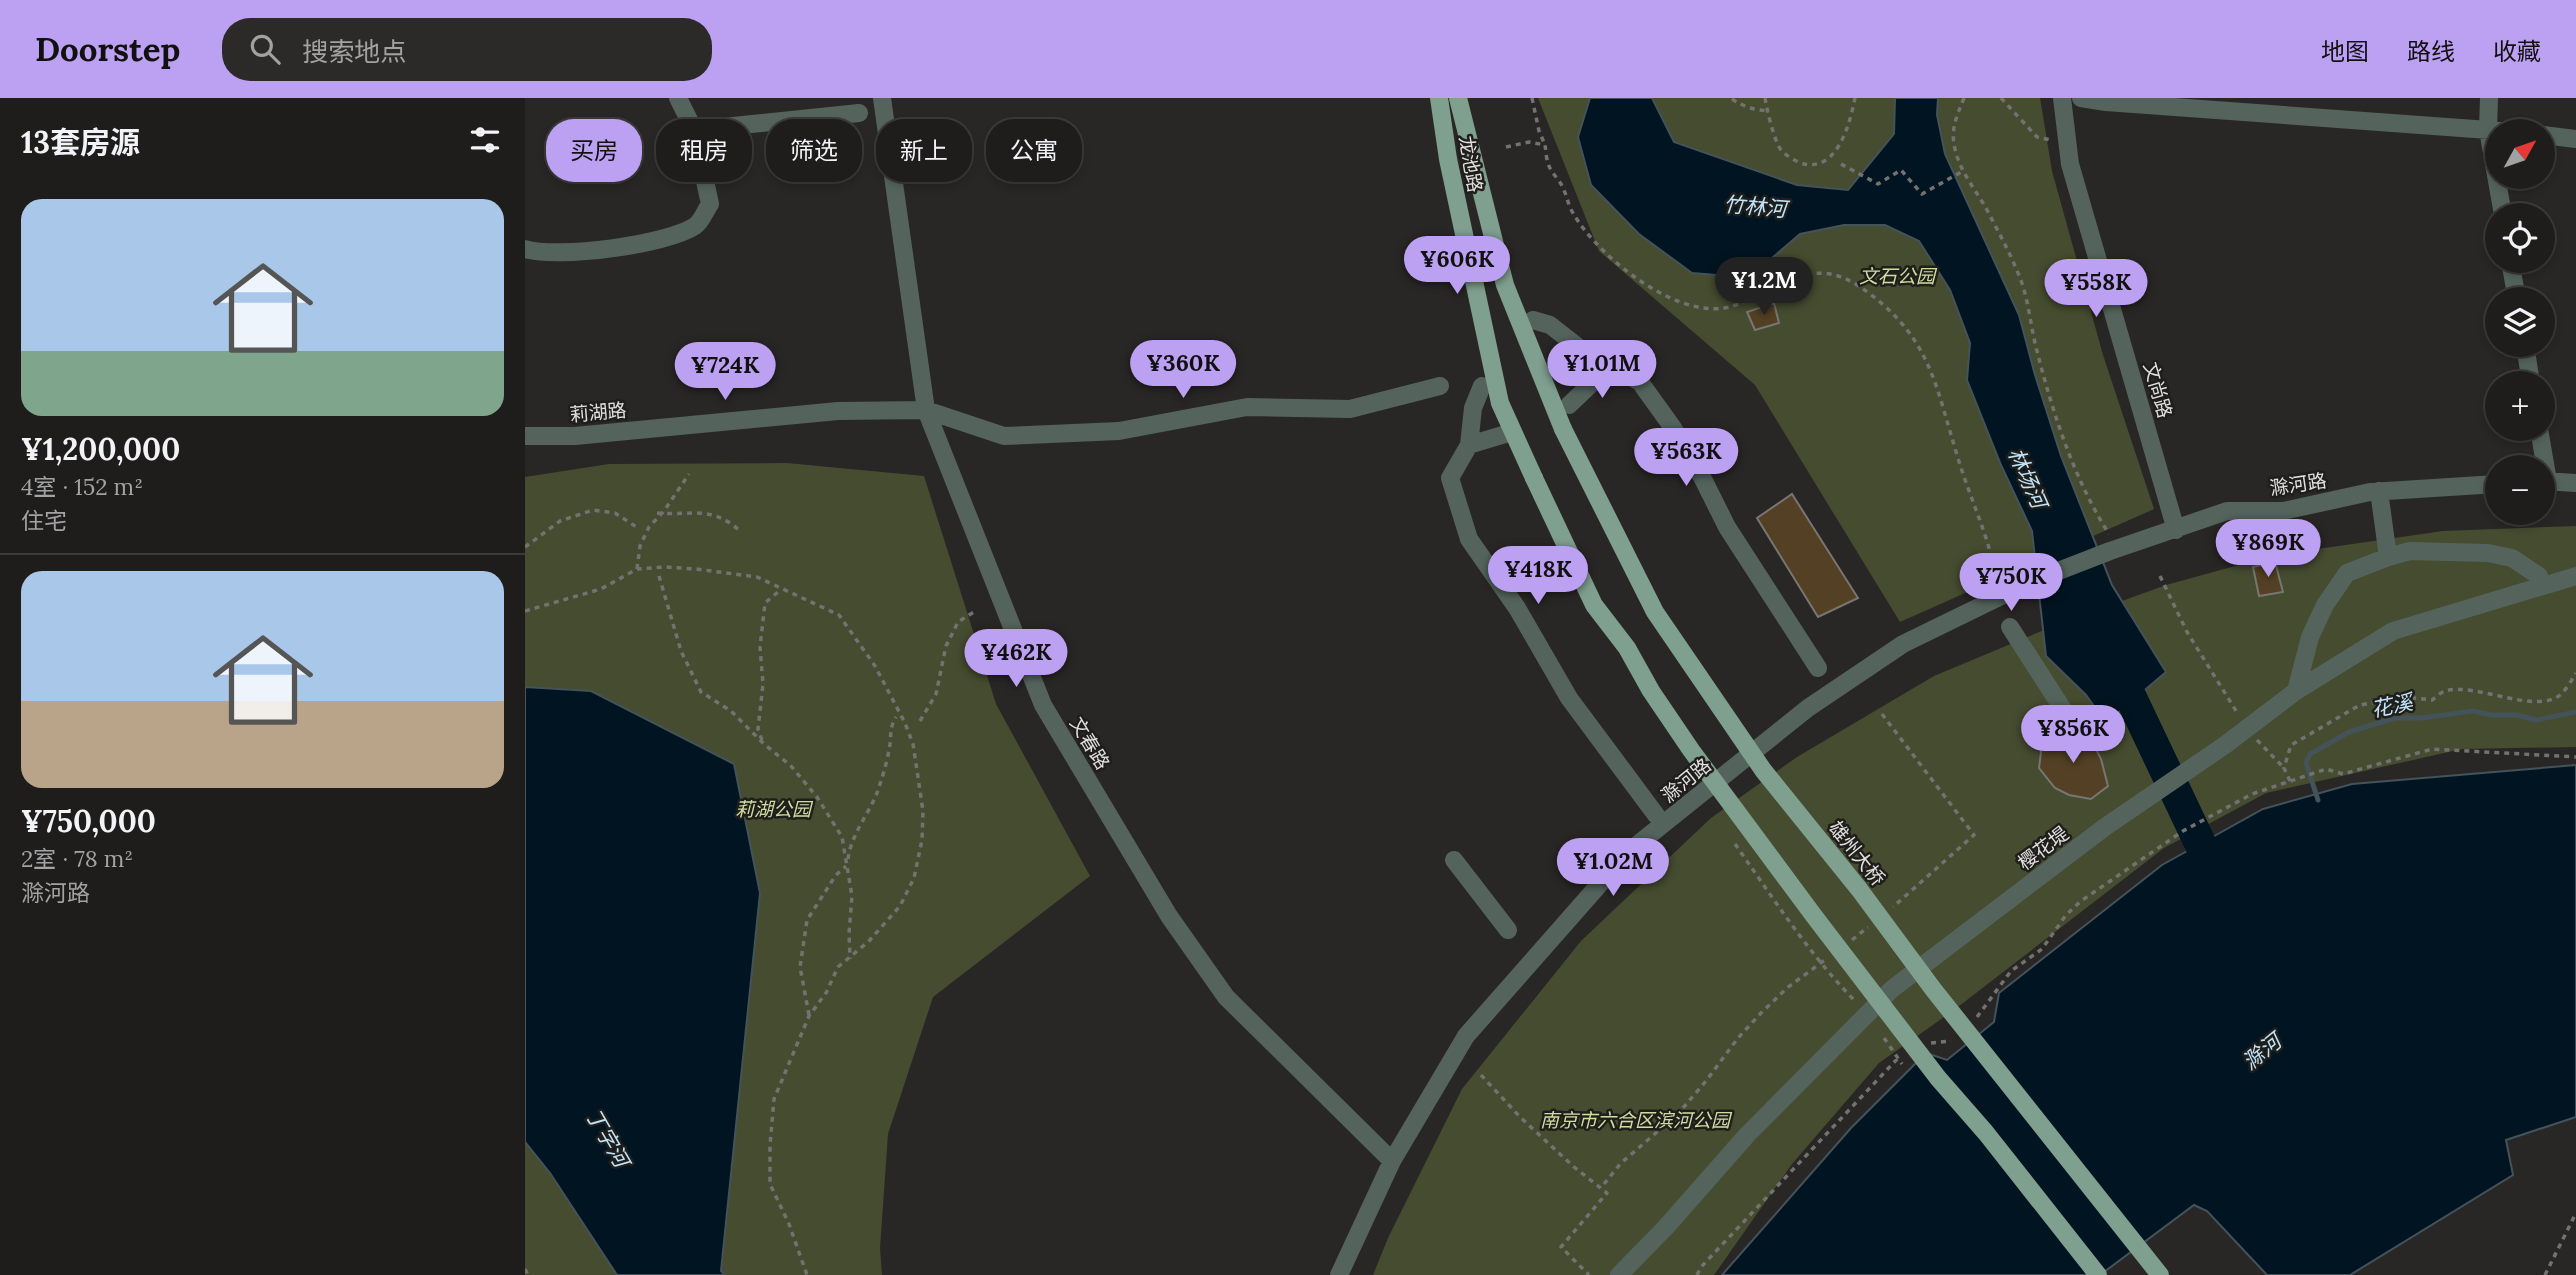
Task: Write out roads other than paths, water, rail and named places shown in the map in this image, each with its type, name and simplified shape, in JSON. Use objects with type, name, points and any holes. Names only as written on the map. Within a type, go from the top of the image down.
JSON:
[{"type":"main road","name":"龙池路","points":[[1439,98],[1448,159],[1500,403],[1594,605],[1627,648],[1651,691],[1691,750],[1814,916],[1938,1078],[1986,1133],[2098,1275]]},
{"type":"main road","name":"龙池路","points":[[1458,98],[1505,285],[1563,429]]},
{"type":"main road","name":"雄州大桥","points":[[1563,429],[1655,612],[1763,770],[2160,1275]]},
{"type":"street","points":[[678,98],[688,119]]},
{"type":"street","name":"文春路","points":[[882,98],[926,410],[1043,705],[1169,916],[1226,997],[1392,1161]]},
{"type":"street","name":"文尚路","points":[[2062,98],[2070,164],[2176,530]]},
{"type":"street","points":[[2081,98],[2485,130]]},
{"type":"street","points":[[2489,98],[2493,119]]},
{"type":"street","points":[[752,124],[859,113]]},
{"type":"street","points":[[2555,136],[2576,139]]},
{"type":"street","points":[[525,249],[599,252],[680,233],[698,224],[710,204],[705,182]]},
{"type":"street","points":[[1533,320],[1550,325],[1582,350],[1640,382],[1673,428],[1727,527],[1818,668]]},
{"type":"street","points":[[1569,405],[1593,382],[1619,372]]},
{"type":"street","name":"莉湖路","points":[[525,436],[575,436],[838,411],[926,410],[1004,436],[1107,431],[1247,407],[1350,409],[1440,386]]},
{"type":"street","points":[[1482,386],[1473,408],[1469,444],[1450,478],[1469,539],[1517,608],[1569,698],[1656,815]]},
{"type":"street","points":[[1469,444],[1509,433]]},
{"type":"street","points":[[2555,482],[2576,483]]},
{"type":"street","name":"滁河路","points":[[1339,1275],[1392,1161],[1466,1036],[1627,853],[1808,708],[1903,644],[2111,545],[2176,530],[2227,511],[2283,511],[2379,492],[2485,485]]},
{"type":"street","points":[[2379,492],[2388,557]]},
{"type":"street","points":[[2296,691],[2311,637],[2325,605],[2347,573],[2410,551],[2488,554],[2512,558],[2539,576]]},
{"type":"street","name":"樱花堤","points":[[1619,1275],[1666,1227],[1747,1135],[1892,989],[2105,827],[2225,745],[2296,691],[2393,631],[2576,576]]},
{"type":"street","points":[[2010,627],[2073,725]]},
{"type":"street","points":[[1454,860],[1508,930]]},
{"type":"water","name":"竹林河","points":[[1590,98],[1652,98],[1674,142],[1797,185],[1848,190],[1894,134],[1895,98],[1938,98],[1937,115],[1945,154],[2019,315],[2061,456],[2112,585],[2166,672],[2106,723],[2086,695],[2046,656],[2032,531],[2001,465],[1967,380],[1970,343],[1950,290],[1919,241],[1885,225],[1844,225],[1800,234],[1772,258],[1729,276],[1692,273],[1639,234],[1591,185],[1578,137]]},
{"type":"water","name":"丁字河","points":[[525,687],[591,691],[734,764],[760,893],[721,1271],[725,1275],[617,1275],[550,1173],[525,1142]]},
{"type":"water","name":"滁河","points":[[2576,765],[2576,1117],[2506,1140],[2513,1175],[2350,1275],[2267,1275],[2207,1211],[2194,1205],[2100,1275],[1722,1275],[1851,1128],[1926,1053],[1947,1060],[1994,1022],[1999,993],[2162,865],[2263,809],[2352,784]]},
{"type":"waterway","name":"林场河","points":[[2114,662],[2218,881]]},
{"type":"waterway","name":"花溪","points":[[2318,800],[2306,763],[2310,754],[2349,732],[2395,718],[2421,718],[2473,711],[2492,715],[2517,715],[2536,720],[2576,712]]},
{"type":"park label","name":"文石公园","points":[[1897,276]]},
{"type":"park label","name":"莉湖公园","points":[[773,809]]},
{"type":"park label","name":"南京市六合区滨河公园","points":[[1635,1120]]}]
